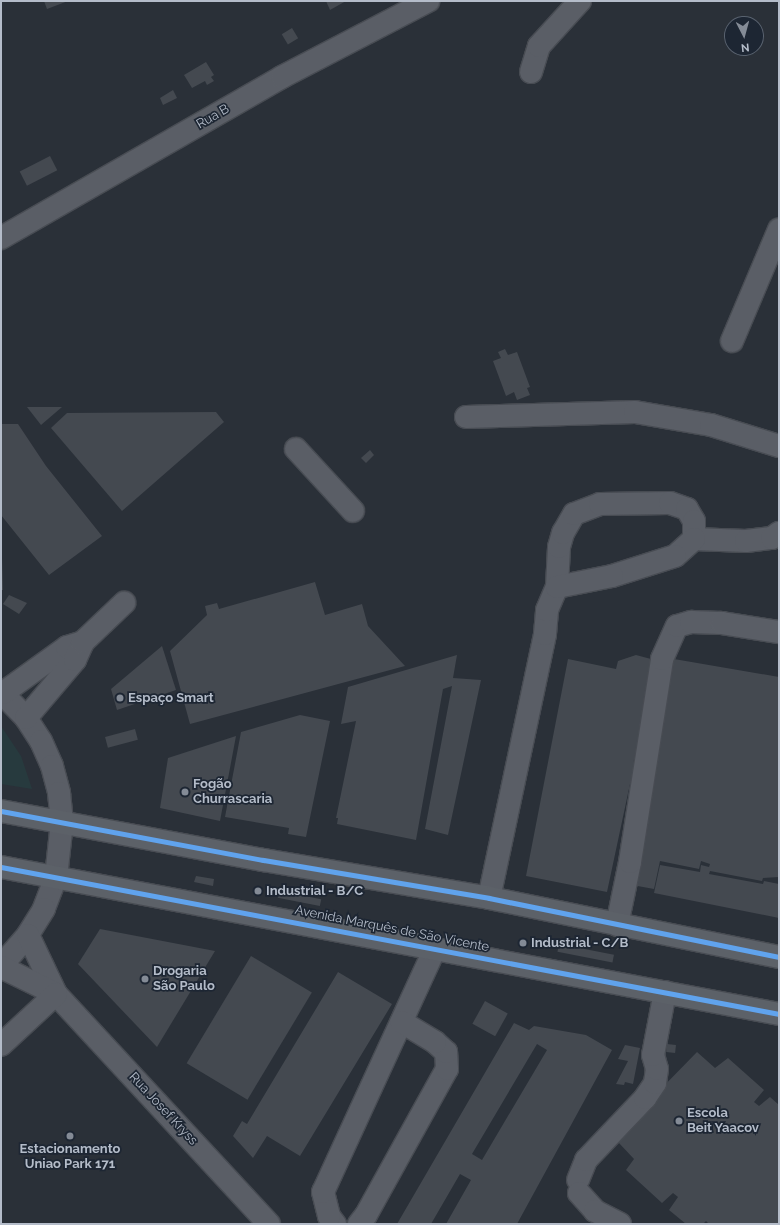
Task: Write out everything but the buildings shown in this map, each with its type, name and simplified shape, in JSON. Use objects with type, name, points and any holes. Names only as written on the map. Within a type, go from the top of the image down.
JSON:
[{"type":"main road","points":[[1,811],[263,860],[489,898],[779,957]]},
{"type":"main road","name":"Avenida Marquês de São Vicente","points":[[1,867],[779,1014]]},
{"type":"street","name":"Rua B","points":[[1,238],[282,77],[428,1]]},
{"type":"street","points":[[531,72],[539,46],[580,1]]},
{"type":"street","points":[[732,341],[779,230]]},
{"type":"street","points":[[466,417],[634,412],[711,425],[779,446]]},
{"type":"street","points":[[296,450],[353,511]]},
{"type":"street","points":[[489,898],[545,634],[547,610],[556,587],[559,548],[563,534],[574,514],[600,504],[670,503],[687,509],[694,521],[694,539]]},
{"type":"street","points":[[556,587],[612,576],[675,556],[694,539],[746,541],[772,538],[779,533]]},
{"type":"street","points":[[26,718],[75,660],[83,642],[124,603]]},
{"type":"street","points":[[617,925],[630,862],[662,659],[676,626],[691,622],[722,622],[779,632]]},
{"type":"street","points":[[1,967],[28,935],[44,909],[56,877],[62,822],[59,793],[52,766],[26,718],[2,692],[67,647],[83,642]]},
{"type":"street","name":"Rua Josef Kryss","points":[[28,935],[56,994],[269,1224]]},
{"type":"street","points":[[335,1224],[329,1216],[323,1192],[435,948]]},
{"type":"street","name":"Rua Josef Kryss","points":[[1,967],[56,994]]},
{"type":"street","points":[[620,1224],[595,1211],[578,1187],[586,1160],[645,1098],[655,1083],[657,1069],[653,1055],[665,992]]},
{"type":"street","points":[[1,1044],[56,994]]},
{"type":"street","points":[[359,1224],[366,1215],[447,1069],[446,1052],[435,1042],[402,1022]]},
{"type":"green space","points":[[1,726],[21,756],[32,789],[1,784]]},
{"type":"cycle path","points":[[1,811],[263,860],[489,898],[779,957]]},
{"type":"cycle path","points":[[1,867],[779,1014]]},
{"type":"place","name":"Espaço Smart","points":[[120,698]]},
{"type":"place","name":"Fogão Churrascaria","points":[[185,792]]},
{"type":"place","name":"Industrial - B/C","points":[[258,891]]},
{"type":"place","name":"Industrial - C/B","points":[[523,943]]},
{"type":"place","name":"Drogaria São Paulo","points":[[145,979]]},
{"type":"place","name":"Escola Beit Yaacov","points":[[679,1121]]},
{"type":"place","name":"Estacionamento Uniao Park 171","points":[[70,1136]]}]
